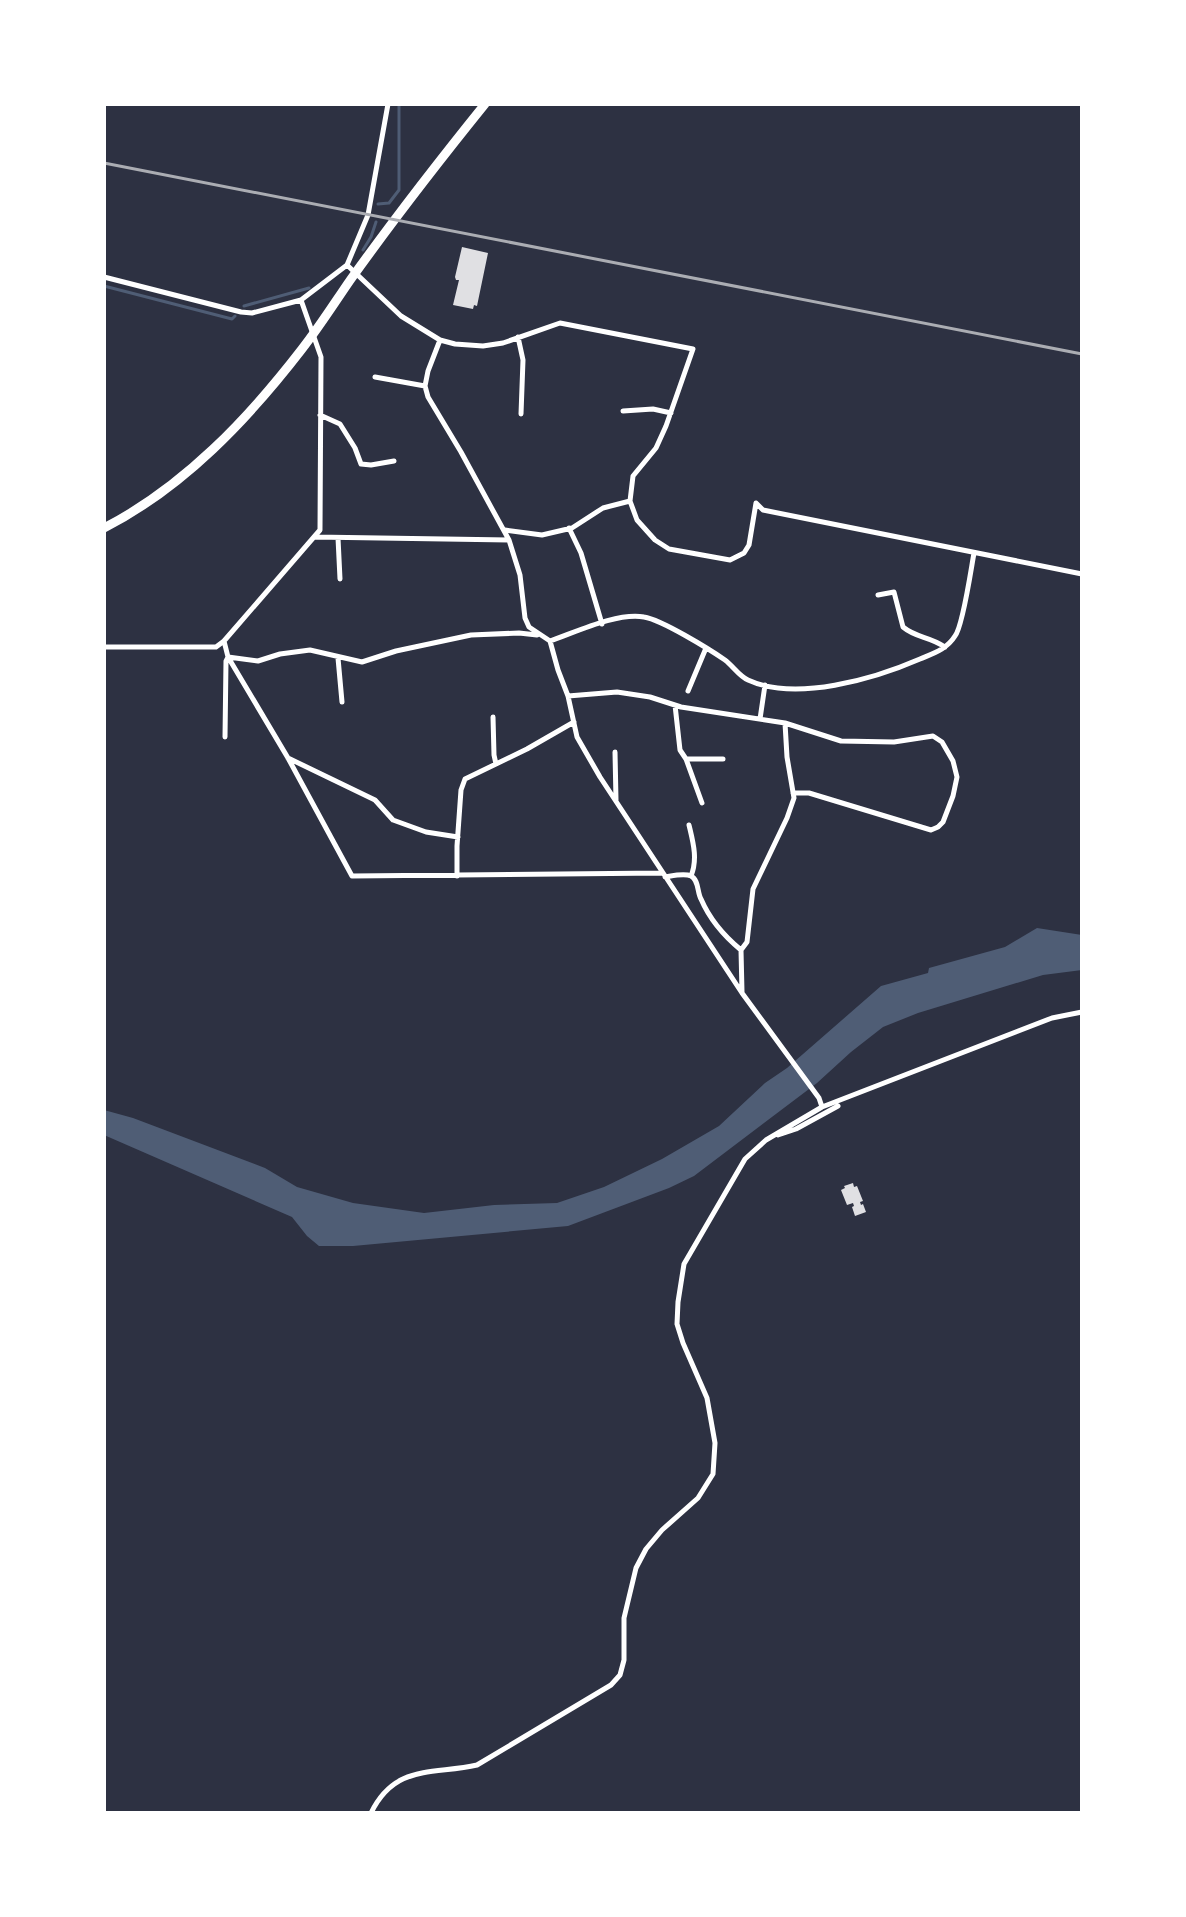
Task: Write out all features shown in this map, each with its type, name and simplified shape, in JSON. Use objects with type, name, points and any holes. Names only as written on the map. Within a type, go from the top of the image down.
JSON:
[{"type":"highway","points":[[104,528],[126,517],[174,482],[226,437],[270,389],[485,104]]},
{"type":"street","points":[[104,277],[241,312],[252,313],[301,300],[347,265],[368,215],[388,104]]},
{"type":"street","points":[[347,265],[401,316],[440,340],[455,344],[483,346],[503,343],[560,323],[693,349],[656,448],[633,476],[630,501],[637,520],[655,540],[669,549],[730,560],[744,553],[749,545],[756,503],[763,510],[1082,574]]},
{"type":"street","points":[[104,647],[216,647],[320,530],[321,357],[301,300]]},
{"type":"street","points":[[518,337],[523,360],[521,414]]},
{"type":"street","points":[[440,340],[428,371],[425,386],[428,397],[509,540],[520,575],[525,618],[529,627],[550,641],[630,616],[647,617],[706,648],[745,679],[772,688],[837,685],[898,668],[946,648],[958,634],[974,553]]},
{"type":"street","points":[[375,377],[425,386]]},
{"type":"street","points":[[623,411],[653,409],[671,413]]},
{"type":"street","points":[[320,415],[340,424],[361,464],[394,461]]},
{"type":"street","points":[[504,530],[542,535],[569,528],[603,508],[630,501]]},
{"type":"street","points":[[569,528],[585,565],[602,624]]},
{"type":"street","points":[[314,537],[509,540]]},
{"type":"street","points":[[338,538],[340,579]]},
{"type":"street","points":[[878,595],[894,592],[903,627],[946,648]]},
{"type":"street","points":[[228,657],[258,661],[310,650],[362,662],[396,651],[471,635],[538,635]]},
{"type":"street","points":[[224,641],[228,657],[288,758],[352,876],[691,876],[696,880],[699,896],[710,917],[741,950]]},
{"type":"street","points":[[550,641],[568,696],[577,737],[742,993],[819,1098],[822,1107]]},
{"type":"street","points":[[688,691],[706,648]]},
{"type":"street","points":[[225,737],[228,657]]},
{"type":"street","points":[[338,658],[342,702]]},
{"type":"street","points":[[760,719],[765,685]]},
{"type":"street","points":[[568,696],[617,692],[650,697],[675,705],[785,723],[841,741],[894,742],[933,736],[942,742],[953,761],[957,777],[943,822],[931,830],[809,793],[793,793]]},
{"type":"street","points":[[675,705],[680,750],[702,803]]},
{"type":"street","points":[[493,717],[496,764]]},
{"type":"street","points":[[457,876],[461,790],[465,779],[574,722]]},
{"type":"street","points":[[742,993],[741,950],[747,942],[753,889],[794,798],[785,723]]},
{"type":"street","points":[[615,752],[616,801]]},
{"type":"street","points":[[288,758],[375,800],[393,820],[426,832],[458,837]]},
{"type":"street","points":[[686,759],[723,759]]},
{"type":"street","points":[[689,825],[695,850],[691,876]]},
{"type":"street","points":[[371,1813],[379,1798],[398,1780],[422,1772],[477,1765],[611,1685],[620,1675],[624,1660],[624,1618],[636,1568],[646,1549],[698,1498],[713,1474],[715,1443],[707,1398],[677,1324],[678,1302],[684,1264],[745,1159],[766,1140],[822,1107],[1052,1018],[1082,1012]]},
{"type":"street","points":[[766,1140],[796,1129],[838,1106]]},
{"type":"water","points":[[1037,928],[1082,935],[1082,970],[1043,975],[918,1013],[883,1027],[817,1083],[694,1176],[568,1226],[353,1246],[319,1246],[292,1217],[104,1135],[104,1110],[265,1168],[297,1187],[353,1203],[424,1213],[494,1205],[557,1203],[604,1187],[662,1159],[719,1126],[765,1083],[787,1068],[881,986],[928,973],[929,968],[1005,947]]},
{"type":"building","points":[[462,247],[488,253],[477,306],[474,305],[473,309],[453,305]]},
{"type":"building","points":[[853,1183],[854,1187],[857,1186],[863,1201],[861,1205],[866,1212],[855,1216],[853,1203],[847,1205],[841,1190]]},
{"type":"waterway","points":[[378,204],[389,203],[399,190],[399,104]]},
{"type":"waterway","points":[[363,250],[376,222]]},
{"type":"waterway","points":[[104,286],[232,319],[235,316]]},
{"type":"waterway","points":[[244,306],[309,288]]},
{"type":"railway","points":[[104,163],[1082,354]]}]
